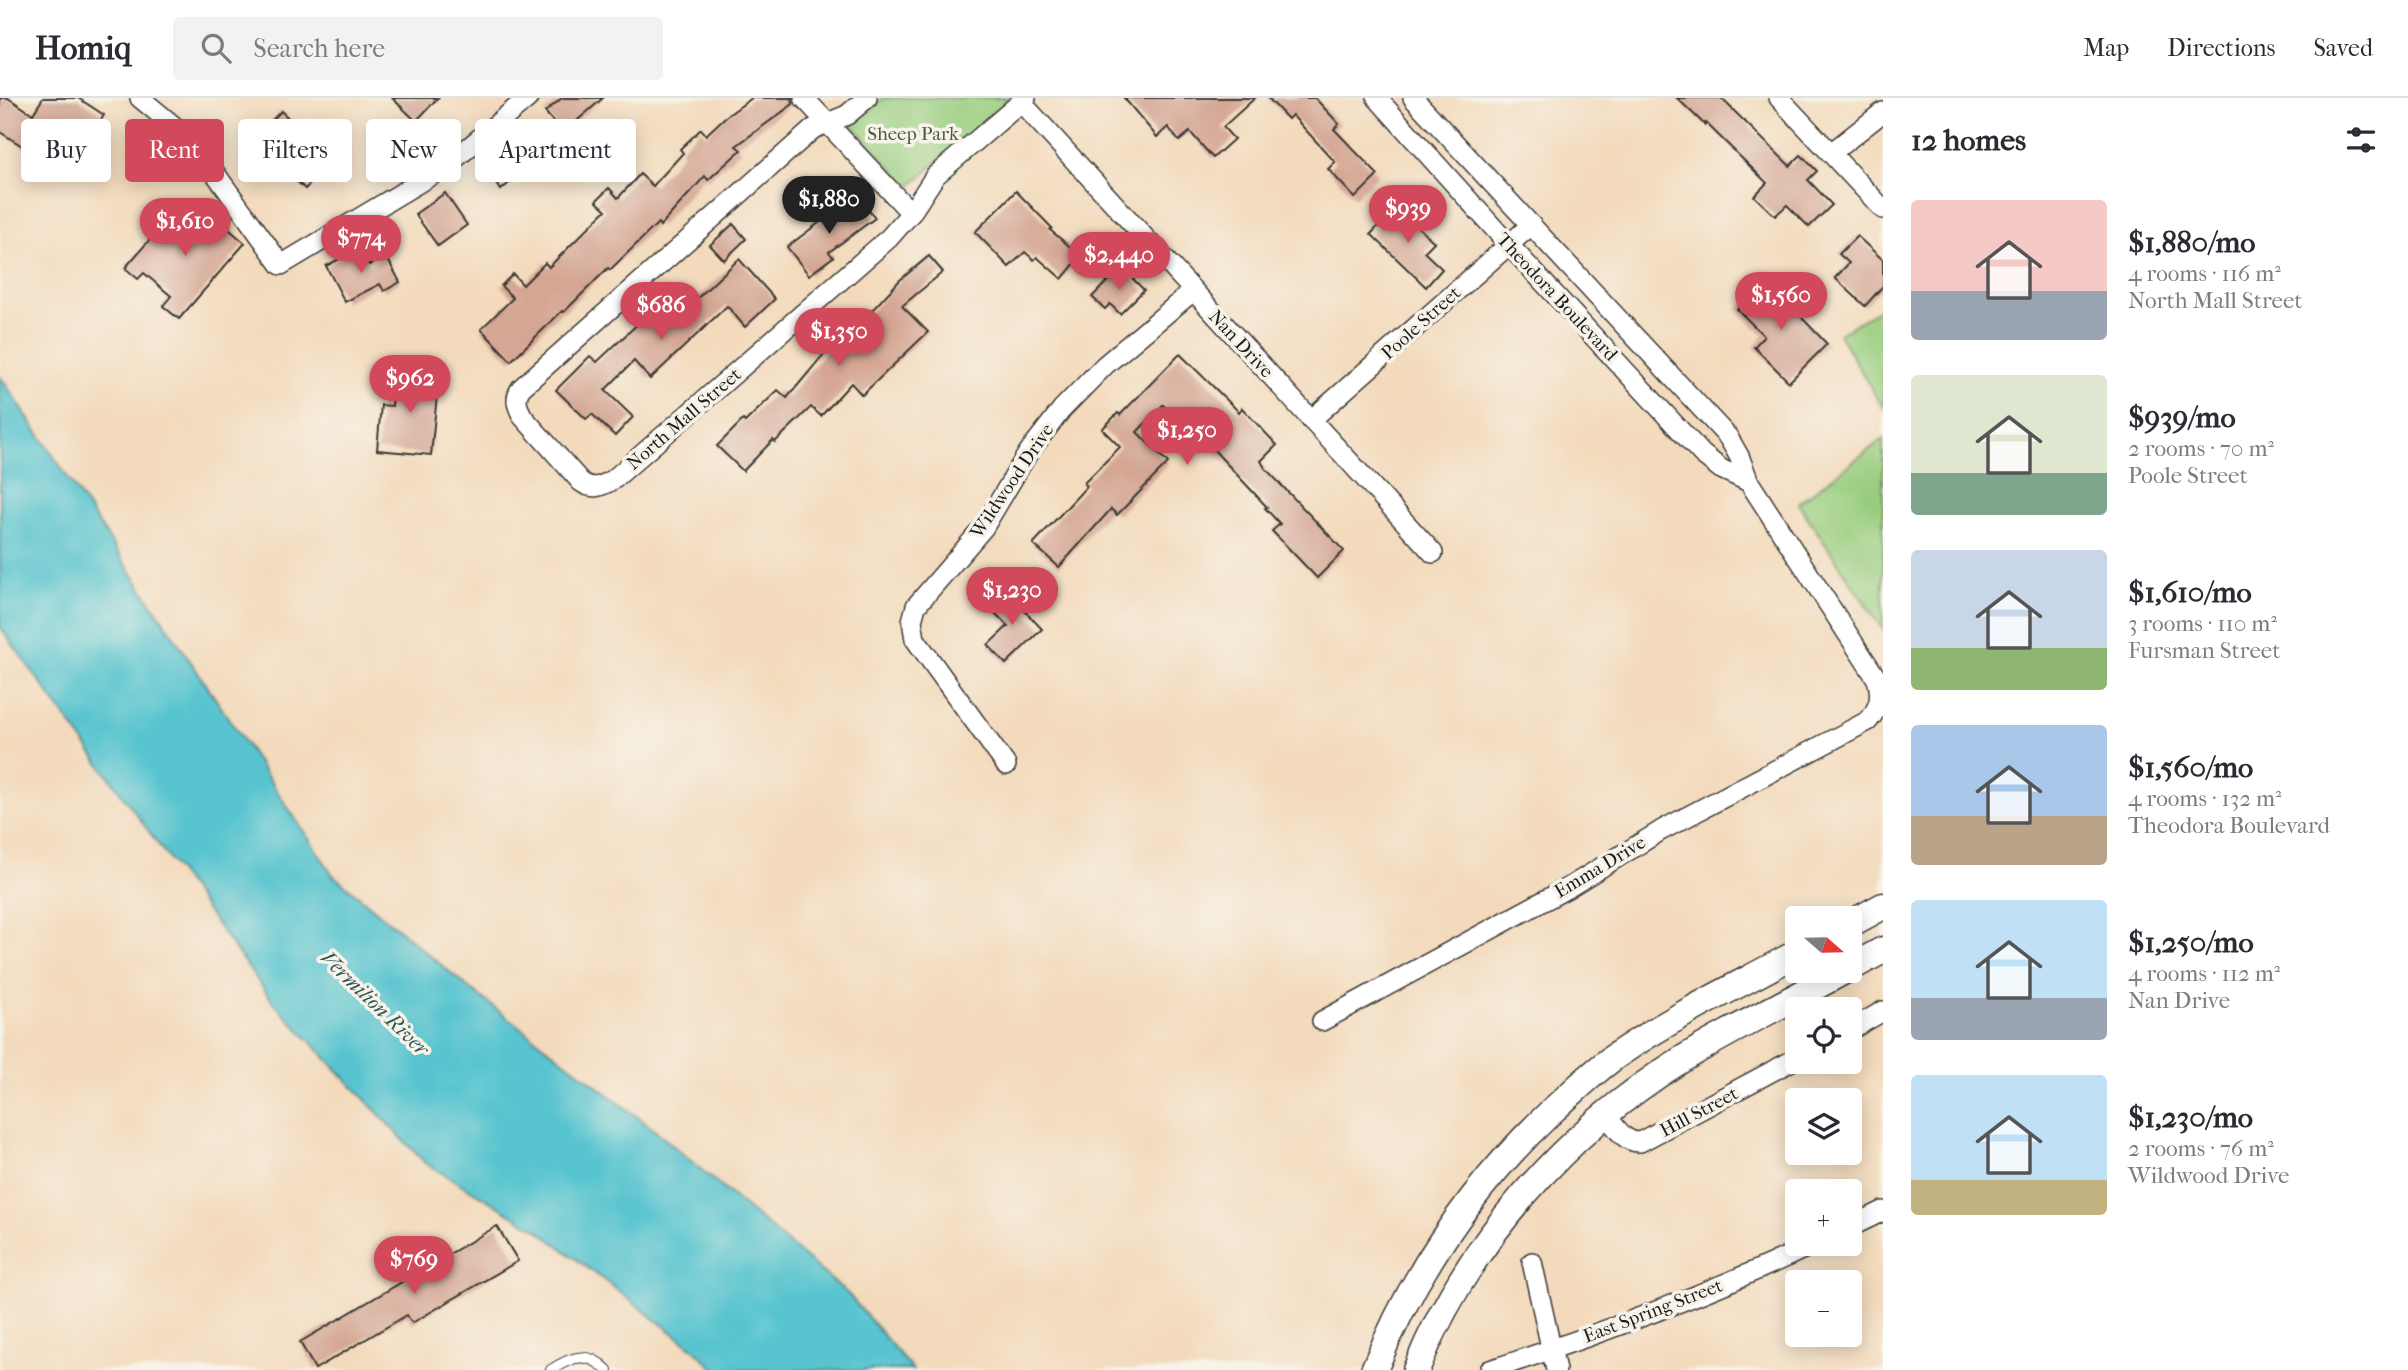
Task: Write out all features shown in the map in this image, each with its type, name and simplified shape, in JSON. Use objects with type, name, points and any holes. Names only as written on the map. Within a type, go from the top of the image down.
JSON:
[{"type":"main road","points":[[1862,917],[1883,906]]},
{"type":"main road","points":[[1862,961],[1883,950]]},
{"type":"main road","points":[[1374,1370],[1414,1284],[1446,1233],[1531,1131],[1615,1056],[1785,960]]},
{"type":"main road","points":[[1416,1370],[1441,1316],[1484,1246],[1520,1199],[1567,1150],[1606,1115],[1681,1060],[1820,984]]},
{"type":"main road","points":[[1579,1086],[1606,1115]]},
{"type":"street","points":[[140,98],[192,141],[281,265],[445,167],[528,98]]},
{"type":"street","points":[[804,98],[911,213]]},
{"type":"street","points":[[826,122],[847,116],[867,98]]},
{"type":"street","name":"Theodora Boulevard","points":[[1377,98],[1702,454],[1721,469],[1749,482]]},
{"type":"street","name":"Theodora Boulevard","points":[[1413,98],[1727,437],[1739,456],[1749,482],[1877,679],[1881,691],[1876,711]]},
{"type":"street","points":[[1779,98],[1883,209]]},
{"type":"street","name":"North Mall Street","points":[[826,122],[813,129],[521,388],[516,400],[517,407],[549,447],[587,486],[596,488],[614,479],[889,238],[911,213],[935,176],[1024,100]]},
{"type":"street","name":"Nan Drive","points":[[1024,100],[1193,291],[1433,553]]},
{"type":"street","points":[[1831,153],[1883,111]]},
{"type":"street","name":"Poole Street","points":[[1311,420],[1531,225]]},
{"type":"street","name":"Wildwood Drive","points":[[1006,765],[915,639],[912,621],[916,606],[984,527],[1028,453],[1062,409],[1105,365],[1193,291]]},
{"type":"street","name":"Emma Drive","points":[[1322,1021],[1570,886],[1662,830],[1868,721],[1876,711]]},
{"type":"street","points":[[1862,1023],[1883,1011]]},
{"type":"street","name":"Hill Street","points":[[1606,1115],[1625,1139],[1632,1143],[1640,1142],[1785,1064]]},
{"type":"street","points":[[1862,1221],[1883,1211]]},
{"type":"street","name":"East Spring Street","points":[[1490,1370],[1680,1302],[1788,1256]]},
{"type":"street","points":[[1532,1262],[1556,1370]]},
{"type":"lane","points":[[551,1370],[569,1358],[587,1357],[607,1370]]},
{"type":"green space","name":"Sheep Park","points":[[883,98],[1010,98],[909,187],[852,125]]},
{"type":"green space","points":[[1883,307],[1883,408],[1839,334]]},
{"type":"green space","points":[[1883,439],[1883,630],[1798,503]]},
{"type":"water","name":"Vermilion River","points":[[0,376],[333,875],[469,988],[652,1128],[848,1294],[913,1370],[716,1370],[693,1348],[538,1230],[425,1163],[274,1003],[0,627]]},
{"type":"building","points":[[0,98],[8,98],[33,114],[43,98],[78,98],[104,115],[101,119],[21,119],[21,145],[0,132]]},
{"type":"building","points":[[392,98],[438,98],[418,119],[414,119]]},
{"type":"building","points":[[562,98],[603,98],[579,119],[551,119],[545,112]]},
{"type":"building","points":[[752,98],[792,98],[793,104],[736,146],[741,150],[708,180],[705,176],[660,226],[658,223],[610,270],[608,268],[511,361],[481,329],[513,298],[501,286],[513,274],[523,285],[545,263],[549,267],[606,210],[596,201],[609,188],[618,198],[633,182],[636,182],[640,174],[653,186],[683,153],[680,149],[701,129],[706,135]]},
{"type":"building","points":[[1124,98],[1255,98],[1223,127],[1234,139],[1213,158],[1190,132],[1179,141],[1168,127],[1157,137]]},
{"type":"building","points":[[1268,98],[1315,98],[1339,124],[1334,129],[1378,175],[1355,198],[1328,169],[1335,162],[1292,115],[1288,119]]},
{"type":"building","points":[[1677,98],[1721,98],[1790,166],[1801,155],[1817,171],[1808,180],[1832,205],[1809,227],[1787,205],[1775,216],[1754,196],[1767,183]]},
{"type":"building","points":[[281,111],[289,119],[273,119]]},
{"type":"building","points":[[298,182],[312,182],[305,189]]},
{"type":"building","points":[[494,182],[510,182],[501,190]]},
{"type":"building","points":[[1016,191],[1052,228],[1050,230],[1081,256],[1062,279],[1037,257],[1034,260],[1025,252],[1009,267],[975,232]]},
{"type":"building","points":[[445,193],[467,225],[438,246],[415,214]]},
{"type":"building","points":[[848,201],[854,208],[862,202],[875,218],[829,252],[833,257],[809,275],[787,247]]},
{"type":"building","points":[[179,206],[206,230],[216,218],[245,243],[179,319],[163,306],[171,296],[144,273],[138,279],[125,268]]},
{"type":"building","points":[[1396,206],[1434,242],[1424,252],[1442,269],[1426,287],[1371,234]]},
{"type":"building","points":[[733,224],[746,239],[724,260],[710,245]]},
{"type":"building","points":[[1857,236],[1883,260],[1883,286],[1865,306],[1835,278],[1849,263],[1839,254]]},
{"type":"building","points":[[360,248],[369,265],[386,256],[400,282],[384,291],[380,284],[345,302],[326,266]]},
{"type":"building","points":[[929,256],[943,272],[902,306],[928,332],[862,395],[851,383],[821,416],[811,407],[743,471],[717,446],[778,390],[787,398],[825,353],[865,318],[900,280]]},
{"type":"building","points":[[739,259],[775,299],[745,327],[727,306],[650,379],[634,361],[605,390],[633,417],[615,436],[592,414],[586,419],[556,390],[590,356],[597,362],[672,292],[687,308]]},
{"type":"building","points":[[1121,267],[1144,290],[1120,314],[1110,304],[1105,309],[1092,297]]},
{"type":"building","points":[[1766,280],[1827,344],[1789,382],[1754,347],[1764,336],[1737,309]]},
{"type":"building","points":[[1180,354],[1239,412],[1242,408],[1277,445],[1261,461],[1265,468],[1344,551],[1317,578],[1272,531],[1280,524],[1265,508],[1267,507],[1200,435],[1197,438],[1163,405],[1137,432],[1168,463],[1117,515],[1111,509],[1059,567],[1033,544],[1087,486],[1084,483],[1120,447],[1102,429],[1118,413],[1120,415]]},
{"type":"building","points":[[395,371],[439,375],[431,455],[377,450],[381,405],[392,406]]},
{"type":"building","points":[[1005,590],[1042,629],[1006,664],[988,645],[1008,626],[988,606]]},
{"type":"building","points":[[497,1226],[518,1261],[412,1323],[407,1315],[315,1369],[300,1342]]}]
